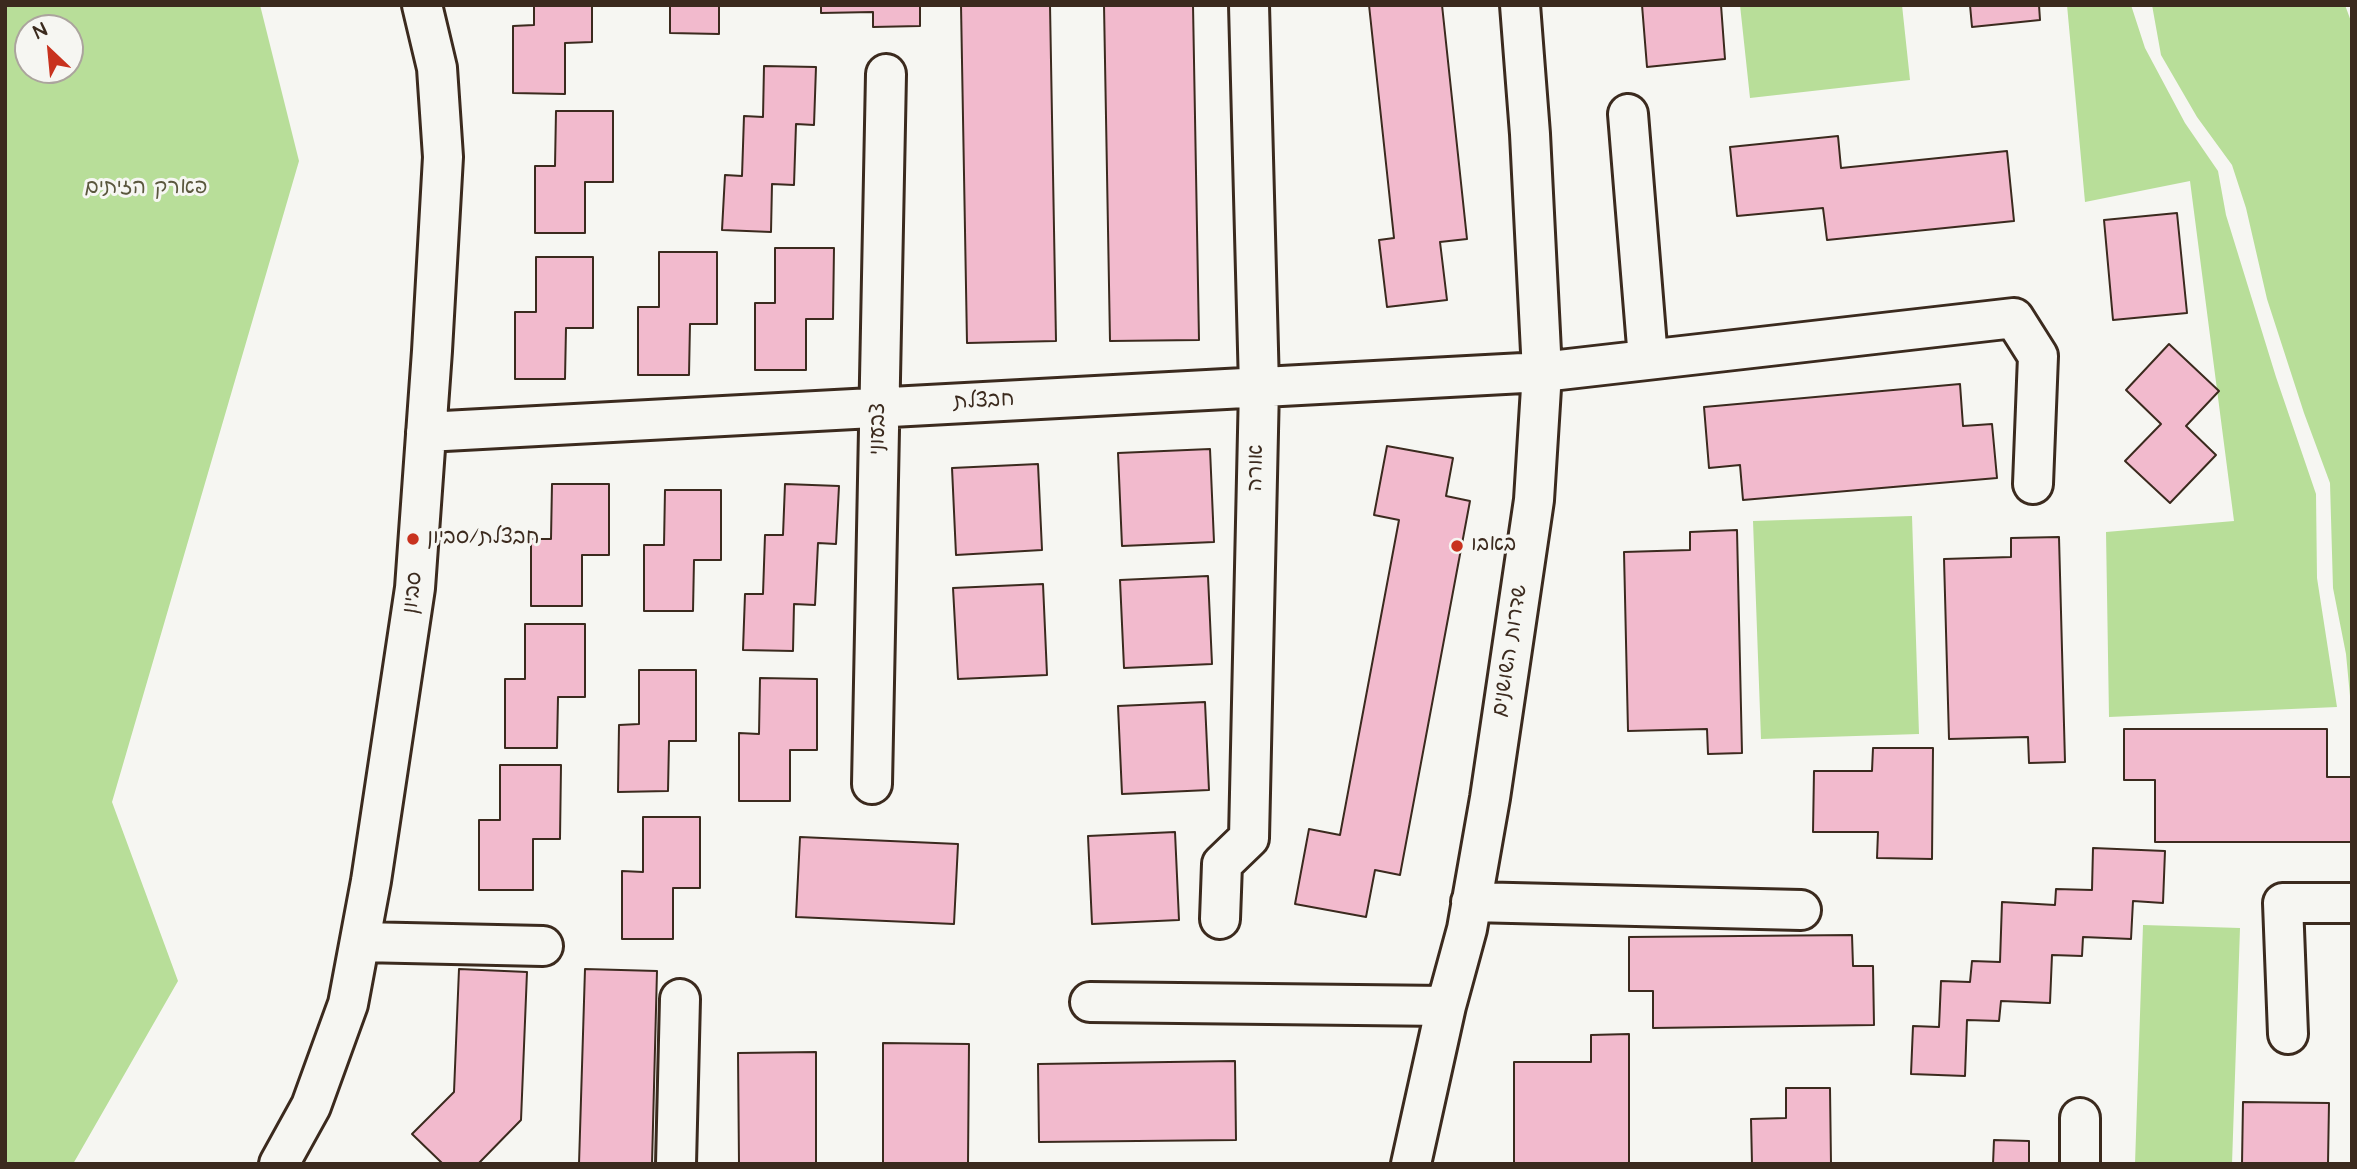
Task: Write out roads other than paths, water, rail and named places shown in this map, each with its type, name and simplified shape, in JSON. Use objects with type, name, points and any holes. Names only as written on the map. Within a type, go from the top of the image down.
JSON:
[{"type":"street","name":"סביון","points":[[279,1164],[311,1106],[348,1004],[373,868],[415,588],[443,157],[437,68],[422,5]]},
{"type":"street","name":"אורה","points":[[1220,919],[1222,864],[1250,838],[1259,387],[1249,5]]},
{"type":"street","name":"שדרות השושנים","points":[[1410,1164],[1446,1006],[1467,929],[1490,798],[1534,500],[1542,372],[1531,134],[1520,5]]},
{"type":"street","name":"צבעוני","points":[[872,785],[886,74]]},
{"type":"street","points":[[1628,114],[1648,359]]},
{"type":"street","name":"חבצלת","points":[[426,432],[1542,372],[2014,318],[2038,356],[2033,484]]},
{"type":"street","points":[[1471,902],[1801,910]]},
{"type":"street","points":[[2288,1034],[2283,903],[2352,903]]},
{"type":"street","points":[[360,942],[543,946]]},
{"type":"street","points":[[676,1164],[680,999]]},
{"type":"street","points":[[1090,1002],[1446,1006]]},
{"type":"street","points":[[2080,1118],[2080,1164]]},
{"type":"place","name":"חבצלת/סביון","points":[[413,539]]},
{"type":"place","name":"באבו","points":[[1457,546]]},
{"type":"park label","name":"פארק הזיתים","points":[[146,189]]}]
